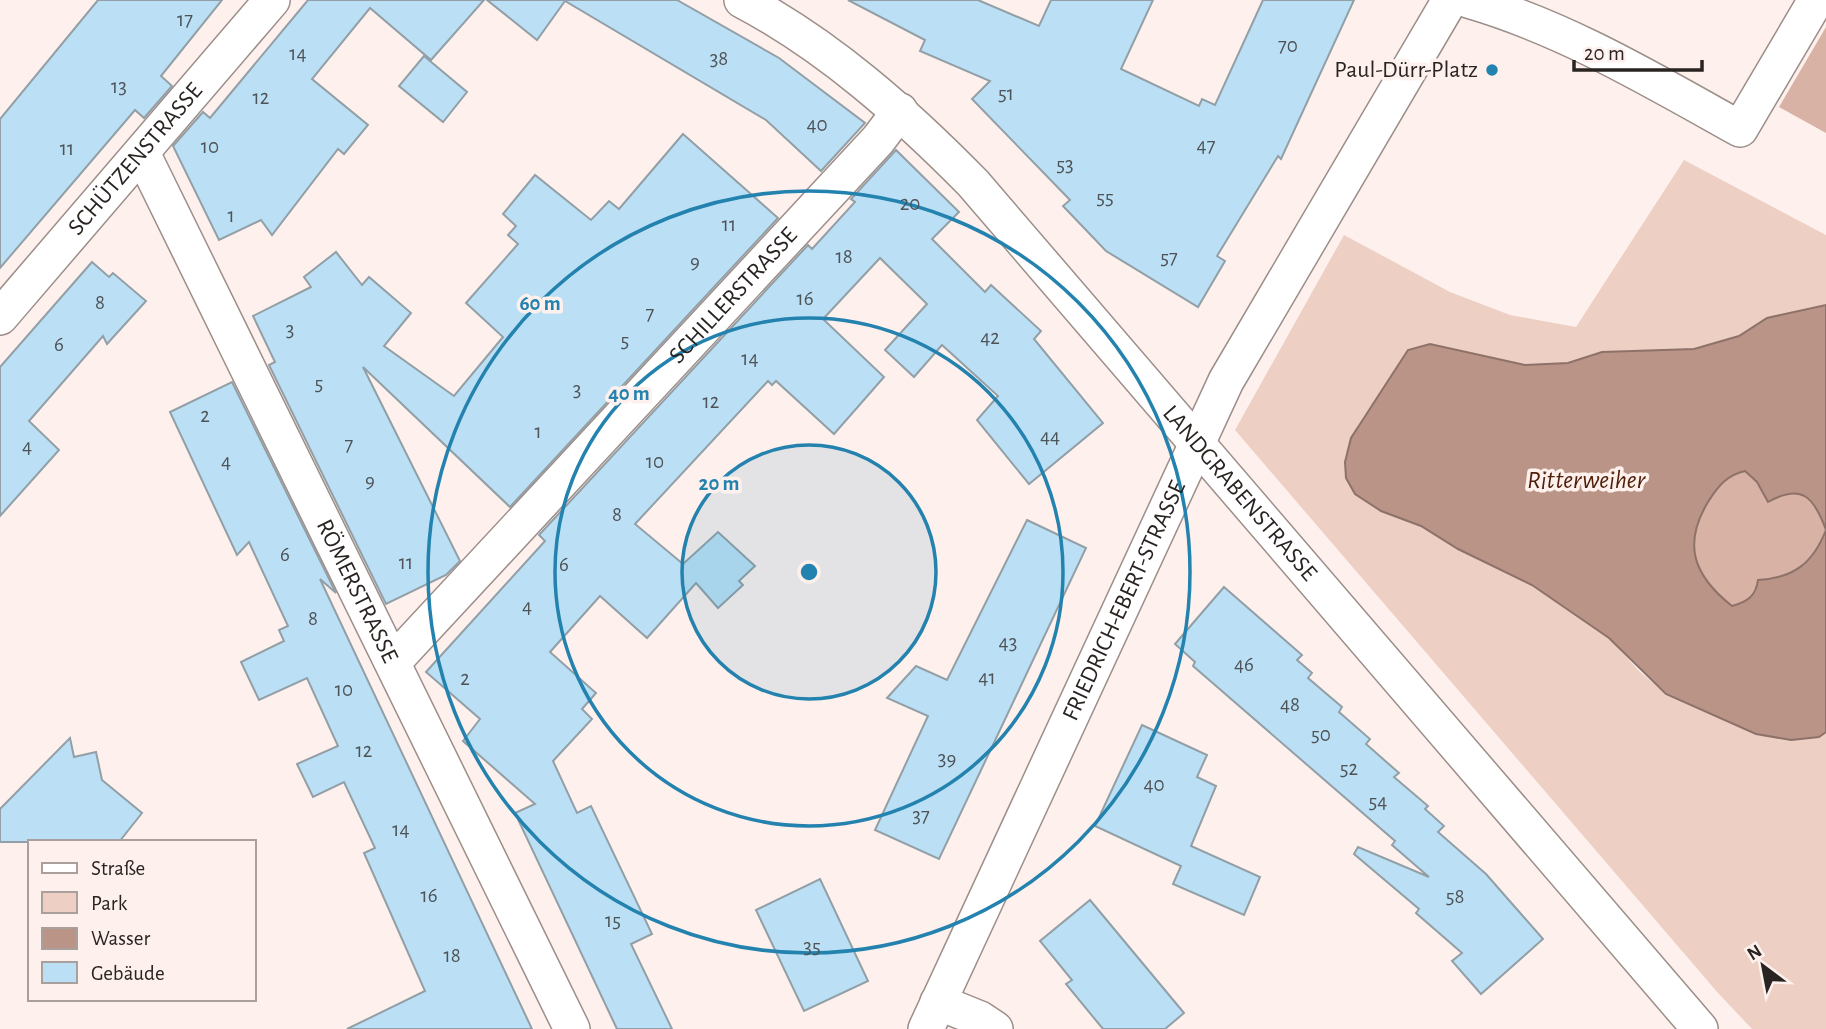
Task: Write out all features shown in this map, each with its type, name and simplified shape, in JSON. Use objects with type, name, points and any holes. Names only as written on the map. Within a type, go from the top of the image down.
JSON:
[{"type":"street","name":"SCHÜTZENSTRASSE","points":[[0,317],[272,0]]},
{"type":"street","name":"LANDGRABENSTRASSE","points":[[742,0],[817,47],[900,111],[973,183],[1700,1029]]},
{"type":"street","name":"FRIEDRICH-EBERT-STRASSE","points":[[932,1016],[1226,382],[1450,0]]},
{"type":"street","points":[[1468,0],[1522,16],[1545,26],[1612,59],[1740,129],[1816,0]]},
{"type":"street","name":"SCHILLERSTRASSE","points":[[393,662],[869,151],[900,111]]},
{"type":"street","name":"RÖMERSTRASSE","points":[[142,153],[572,1029]]},
{"type":"street","points":[[932,1016],[980,1019],[995,1029]]},
{"type":"green space","points":[[1684,160],[1826,235],[1826,305],[1767,318],[1740,336],[1694,349],[1602,352],[1568,363],[1525,365],[1430,344],[1386,387],[1351,438],[1381,511],[1421,526],[1458,549],[1532,585],[1609,638],[1639,671],[1666,694],[1819,737],[1826,732],[1826,1029],[1752,1029],[1718,993],[1235,430],[1344,235],[1450,292],[1510,315],[1576,327]]},
{"type":"shaded area","points":[[1826,27],[1826,133],[1779,107]]},
{"type":"shaded area","points":[[1745,471],[1757,482],[1768,502],[1790,494],[1806,496],[1817,509],[1826,530],[1815,551],[1801,566],[1782,576],[1758,580],[1750,597],[1732,606],[1719,595],[1701,571],[1694,546],[1695,532],[1715,491],[1728,478]]},
{"type":"water","name":"Ritterweiher","points":[[1826,305],[1826,530],[1826,732],[1819,737],[1791,740],[1756,734],[1666,694],[1609,638],[1532,585],[1458,549],[1421,526],[1381,511],[1355,494],[1346,478],[1345,462],[1351,438],[1408,350],[1430,344],[1525,365],[1568,363],[1602,352],[1694,349],[1739,336],[1767,318]],"holes":[[[1745,471],[1757,482],[1768,502],[1790,494],[1805,496],[1817,509],[1826,530],[1821,542],[1801,567],[1782,576],[1758,580],[1750,597],[1732,606],[1719,595],[1701,571],[1694,546],[1700,518],[1712,496],[1728,478]]]},
{"type":"building","points":[[98,0],[222,0],[161,76],[172,86],[144,118],[135,110],[0,268],[0,119]]},
{"type":"building","points":[[308,0],[484,0],[431,60],[370,8],[312,79],[368,125],[344,154],[338,149],[272,235],[261,220],[219,240],[173,146],[203,112],[210,118]]},
{"type":"building","points":[[487,0],[677,0],[779,58],[865,123],[821,171],[766,120],[565,1],[537,40]]},
{"type":"building","points":[[848,0],[978,0],[1039,26],[1051,0],[1153,0],[1121,69],[1199,106],[1202,99],[1215,105],[1263,0],[1354,0],[1281,159],[1278,156],[1217,256],[1225,261],[1198,307],[1106,251],[1063,206],[1070,200],[972,99],[990,81],[920,51],[925,40]]},
{"type":"building","points":[[424,56],[467,92],[443,122],[399,86]]},
{"type":"building","points":[[683,134],[778,218],[510,507],[363,367],[460,561],[446,575],[386,604],[269,365],[275,362],[253,316],[311,287],[304,277],[336,252],[362,285],[369,277],[411,313],[384,346],[454,396],[503,337],[466,303],[518,244],[508,235],[516,226],[503,214],[535,175],[591,220],[609,201],[619,209]]},
{"type":"building","points":[[896,150],[959,212],[932,239],[985,292],[991,285],[1041,331],[1034,339],[1103,423],[1029,484],[977,420],[998,396],[942,345],[914,377],[885,350],[927,304],[880,258],[823,319],[884,377],[834,434],[776,381],[772,385],[768,381],[635,524],[683,564],[718,532],[755,566],[739,581],[743,585],[718,608],[696,583],[647,638],[600,596],[550,652],[596,693],[582,709],[592,719],[553,761],[577,813],[591,806],[652,934],[631,944],[672,1029],[617,1029],[515,813],[535,804],[463,741],[480,719],[426,672],[545,541],[539,535],[808,245],[812,249],[855,202],[851,199]]},
{"type":"building","points":[[92,262],[109,277],[113,273],[146,301],[107,344],[103,336],[29,421],[59,450],[0,516],[0,367]]},
{"type":"building","points":[[232,382],[336,593],[320,579],[532,1029],[347,1029],[425,991],[364,853],[375,848],[344,782],[313,797],[297,764],[338,746],[307,678],[259,700],[241,662],[284,641],[279,630],[288,626],[249,542],[237,555],[170,412]]},
{"type":"building","points":[[1027,520],[1086,548],[939,859],[875,830],[928,716],[887,698],[916,666],[947,680]]},
{"type":"building","points":[[1224,587],[1302,655],[1297,660],[1312,673],[1308,678],[1342,707],[1339,712],[1370,739],[1366,744],[1399,773],[1394,777],[1428,806],[1425,809],[1444,826],[1438,832],[1486,874],[1543,939],[1481,994],[1452,961],[1462,953],[1416,913],[1419,909],[1354,854],[1358,847],[1429,877],[1392,845],[1395,841],[1193,666],[1195,662],[1175,644]]},
{"type":"building","points":[[1142,725],[1207,755],[1197,777],[1216,786],[1191,846],[1260,877],[1244,915],[1173,884],[1181,866],[1095,826]]},
{"type":"building","points":[[70,738],[74,757],[96,752],[102,780],[142,813],[121,840],[0,842],[0,809]]},
{"type":"building","points":[[820,879],[868,981],[804,1011],[756,910]]},
{"type":"building","points":[[1090,900],[1184,1013],[1165,1029],[1103,1029],[1066,984],[1072,980],[1040,941]]},
{"type":"place","name":"Paul-Dürr-Platz","points":[[1492,70]]}]
